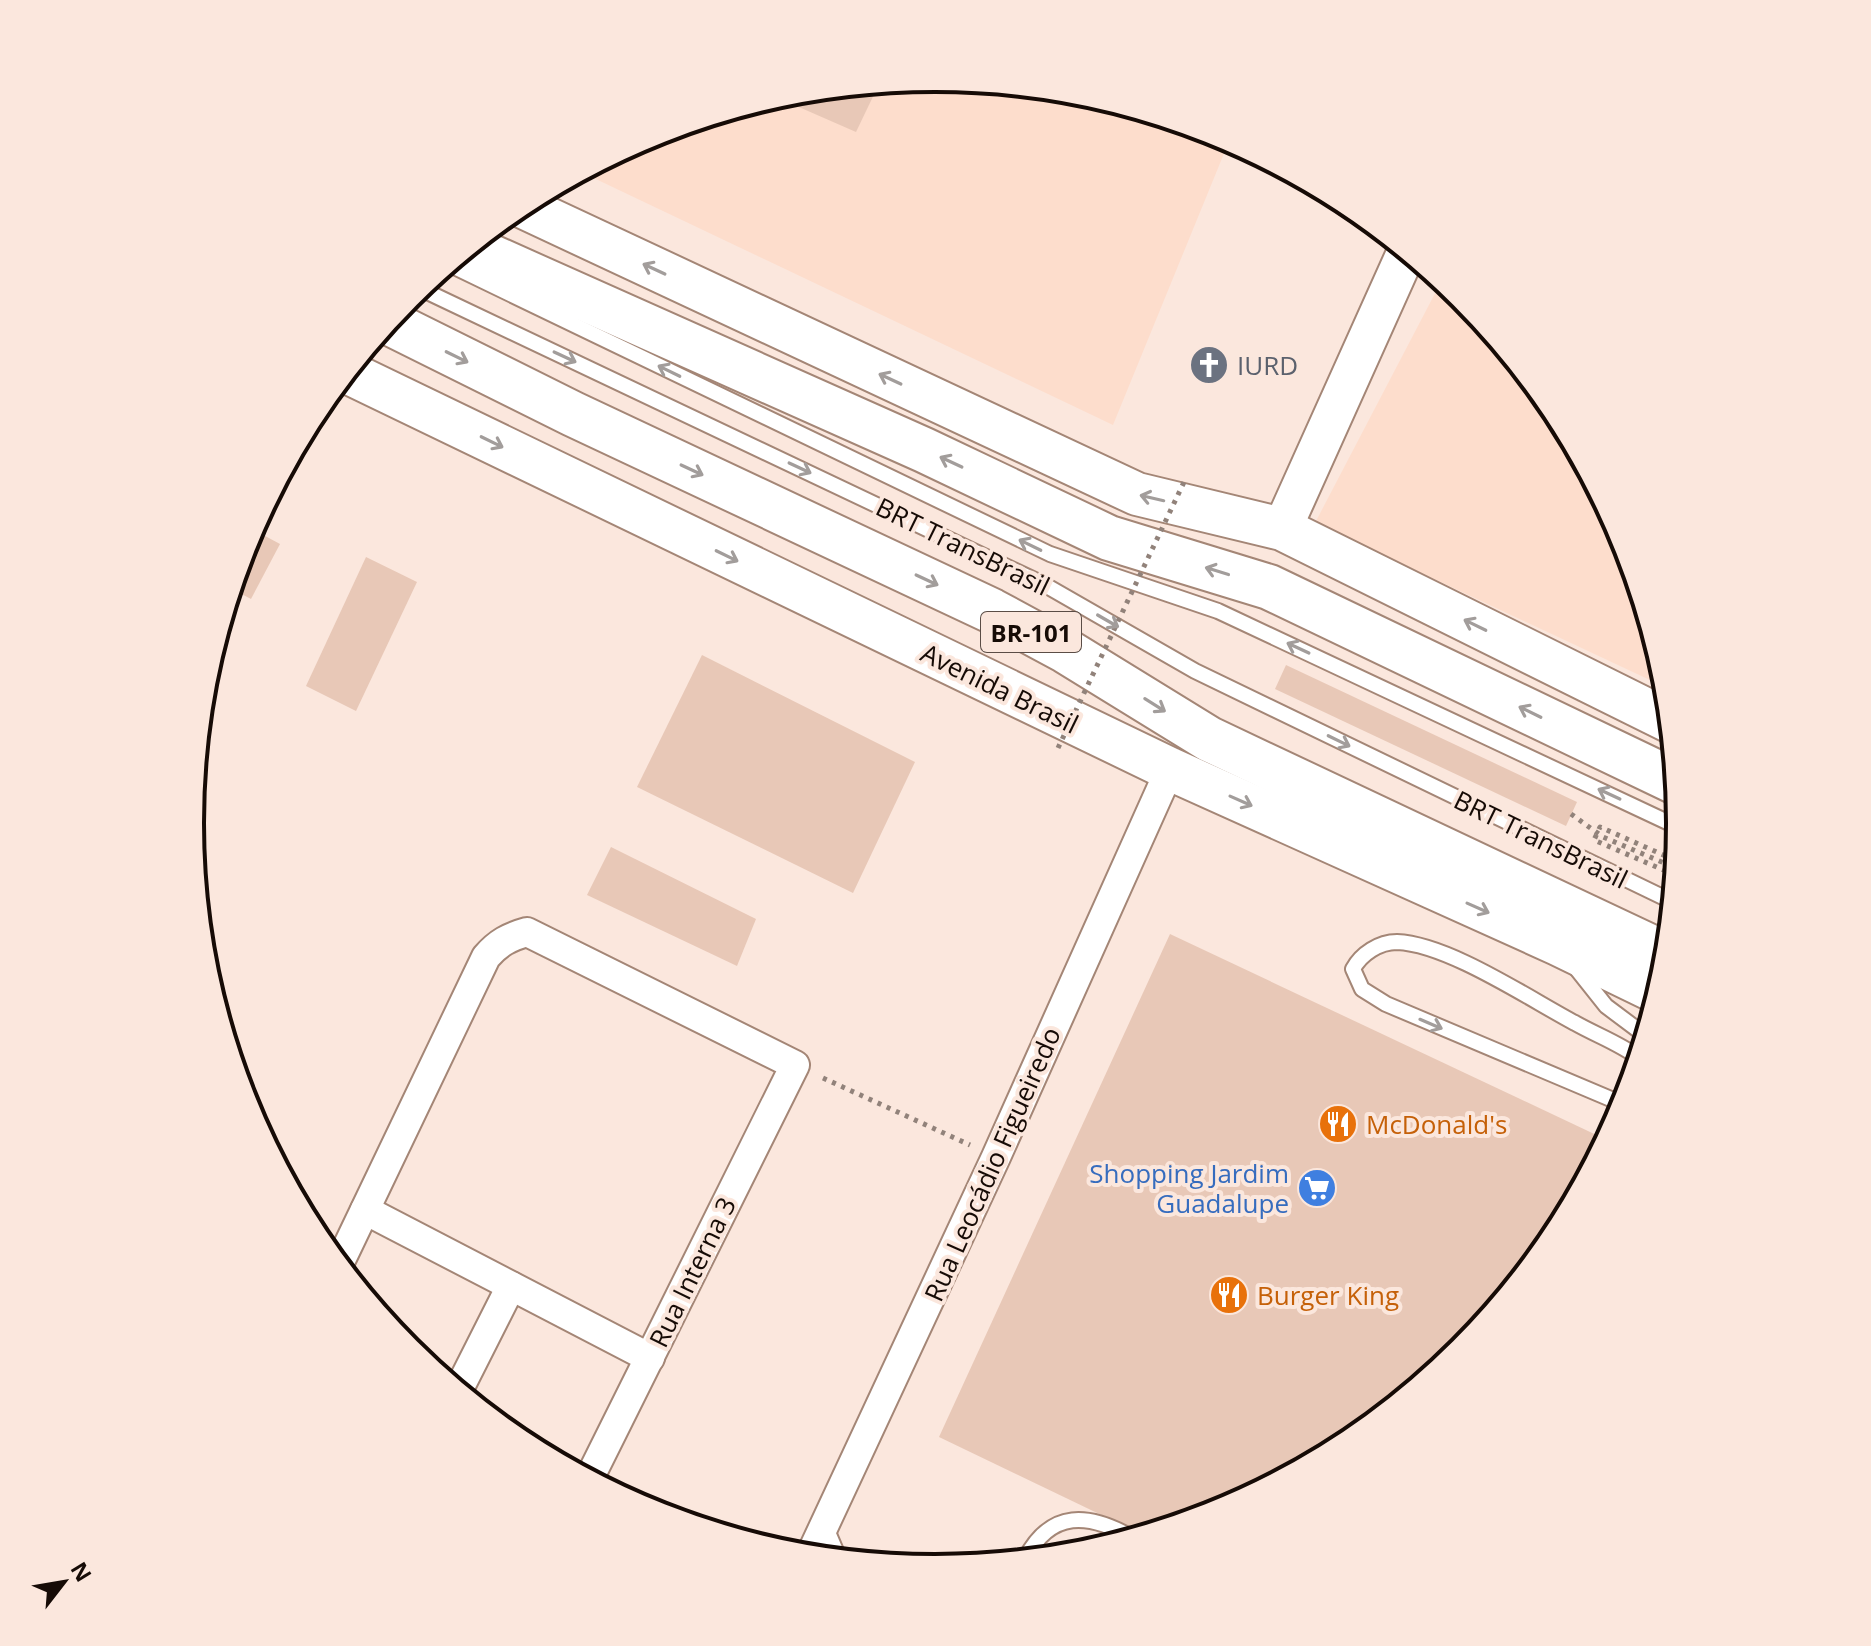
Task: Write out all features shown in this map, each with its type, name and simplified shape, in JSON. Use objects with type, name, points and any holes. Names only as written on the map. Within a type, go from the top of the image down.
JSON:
[{"type":"highway","points":[[480,252],[924,450],[1109,538],[1269,587],[1665,777]]},
{"type":"highway","name":"BR-101","points":[[399,327],[573,414],[992,611],[1066,651],[1209,739],[1655,949]]},
{"type":"main road","points":[[534,212],[1137,494],[1282,529],[1658,716]]},
{"type":"main road","name":"Avenida Brasil","points":[[357,377],[1170,769],[1647,987]]},
{"type":"street","points":[[1282,529],[1403,261]]},
{"type":"street","name":"Rua Leocádio Figueiredo","points":[[816,1544],[996,1157],[1170,769]]},
{"type":"street","points":[[345,1252],[486,957],[495,946],[511,936],[527,932],[795,1065]]},
{"type":"street","name":"Rua Interna 3","points":[[594,1469],[795,1065]]},
{"type":"street","points":[[365,1210],[650,1358]]},
{"type":"street","points":[[463,1381],[511,1286]]},
{"type":"lane","name":"BRT TransBrasil","points":[[459,269],[1050,554],[1218,611],[1666,821]]},
{"type":"lane","name":"BRT TransBrasil","points":[[432,294],[1045,585],[1195,671],[1662,897]]},
{"type":"lane","points":[[1612,1100],[1386,1004],[1362,989],[1353,969],[1359,958],[1375,947],[1394,942],[1418,945],[1456,958],[1630,1051]]},
{"type":"lane","points":[[1558,944],[1606,1006],[1637,1029]]},
{"type":"lane","points":[[1030,1548],[1034,1541],[1056,1523],[1077,1520],[1108,1524],[1119,1530]]},
{"type":"lane","points":[[825,1525],[834,1547]]},
{"type":"path","points":[[1058,748],[1185,480]]},
{"type":"path","points":[[1571,814],[1603,837],[1665,863]]},
{"type":"path","points":[[1665,856],[1600,827],[1594,840],[1665,871]]},
{"type":"path","points":[[795,1065],[996,1157]]},
{"type":"shaded area","points":[[936,92],[1031,98],[1078,106],[1170,131],[1225,152],[1113,425],[593,178],[656,148],[746,117],[840,98]]},
{"type":"shaded area","points":[[1436,291],[1485,341],[1515,378],[1569,458],[1611,543],[1628,588],[1652,681],[1315,523]]},
{"type":"building","points":[[874,95],[856,132],[796,106]]},
{"type":"building","points":[[264,535],[280,544],[251,599],[241,594]]},
{"type":"building","points":[[366,557],[417,582],[356,711],[306,686]]},
{"type":"building","points":[[702,655],[915,762],[853,893],[637,787]]},
{"type":"building","points":[[1286,665],[1577,802],[1566,826],[1275,689]]},
{"type":"building","points":[[611,847],[756,919],[737,966],[587,895]]},
{"type":"building","name":"Shopping Jardim Guadalupe","points":[[1170,934],[1596,1135],[1569,1189],[1543,1229],[1485,1305],[1452,1340],[1381,1403],[1342,1431],[1259,1479],[1170,1515],[1128,1528],[939,1437]]},
{"type":"place","name":"IURD","points":[[1209,365]]},
{"type":"place","name":"McDonald's","points":[[1338,1124]]},
{"type":"place","name":"Shopping Jardim Guadalupe","points":[[1317,1188]]},
{"type":"place","name":"Burger King","points":[[1229,1295]]}]
